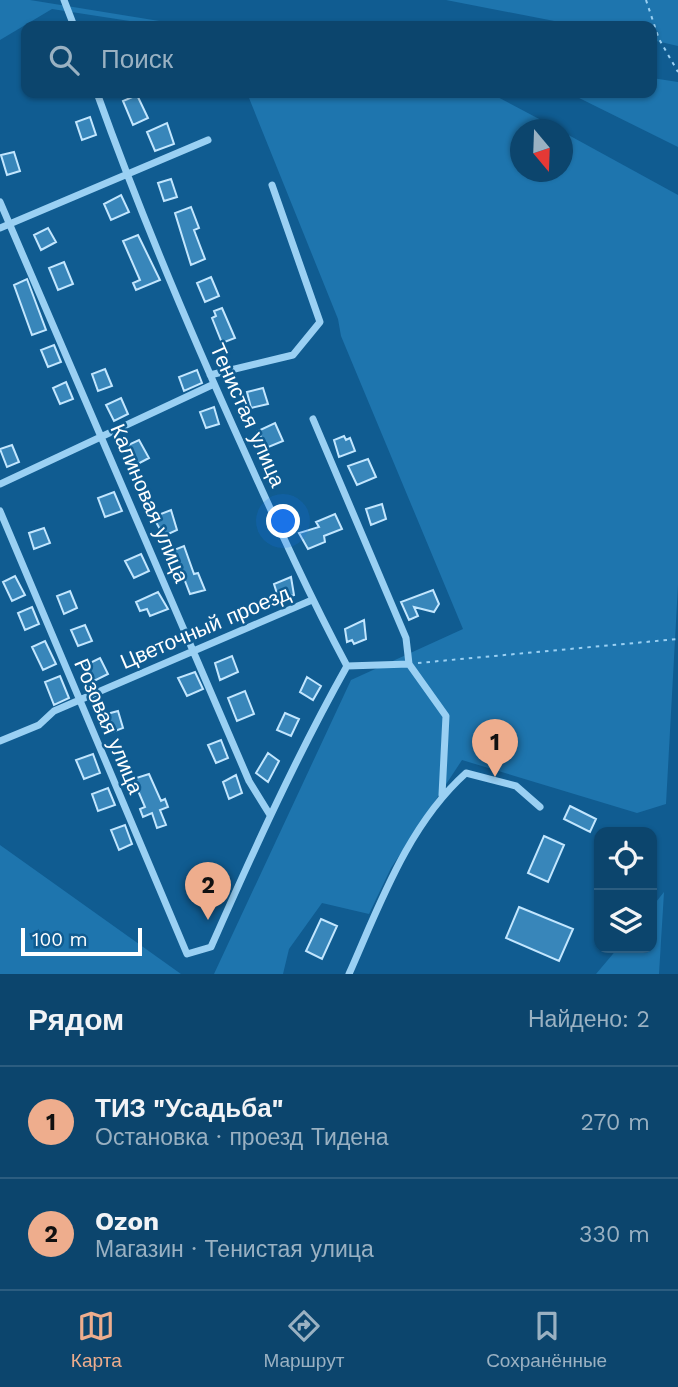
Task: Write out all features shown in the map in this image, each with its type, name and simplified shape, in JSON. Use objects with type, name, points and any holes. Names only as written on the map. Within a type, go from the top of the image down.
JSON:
[{"type":"street","points":[[64,0],[72,21]]},
{"type":"street","name":"Тенистая улица","points":[[99,98],[126,174],[214,384],[312,600],[346,666]]},
{"type":"street","points":[[0,228],[208,140]]},
{"type":"street","points":[[210,374],[293,355],[320,322],[272,185]]},
{"type":"street","name":"Калиновая улица","points":[[0,202],[249,781],[270,815]]},
{"type":"street","points":[[0,484],[214,384]]},
{"type":"street","points":[[313,419],[406,638],[410,664],[446,716],[442,794]]},
{"type":"street","name":"Розовая улица","points":[[0,511],[187,954],[211,947],[270,815]]},
{"type":"street","name":"Цветочный проезд","points":[[0,741],[39,725],[54,711],[312,600]]},
{"type":"street","points":[[270,815],[346,666],[410,664]]},
{"type":"street","points":[[349,974],[395,870],[442,794],[466,773],[516,786],[540,807]]},
{"type":"path","points":[[646,0],[653,21]]},
{"type":"path","points":[[657,33],[678,72]]},
{"type":"path","points":[[410,664],[678,639]]},
{"type":"shaded area","points":[[0,0],[30,0],[159,21],[130,21],[52,9],[32,21],[21,21],[21,27],[0,40]]},
{"type":"shaded area","points":[[446,0],[678,0],[678,46],[657,41],[657,21],[554,21]]},
{"type":"shaded area","points":[[657,79],[678,82],[678,147],[579,98],[657,98]]},
{"type":"shaded area","points":[[249,98],[499,98],[539,119],[510,119],[510,182],[573,182],[573,137],[678,195],[678,585],[666,804],[637,813],[462,760],[391,868],[369,914],[322,903],[289,949],[283,974],[214,974],[351,680],[463,629],[341,336],[338,319]]},
{"type":"shaded area","points":[[0,845],[181,974],[0,974]]},
{"type":"shaded area","points":[[664,892],[659,974],[596,974],[614,953],[657,953],[657,901]]},
{"type":"building","points":[[138,98],[148,118],[133,125],[123,101]]},
{"type":"building","points":[[90,117],[96,135],[82,140],[76,122]]},
{"type":"building","points":[[167,123],[174,144],[155,151],[147,132]]},
{"type":"building","points":[[14,152],[20,171],[7,175],[1,155]]},
{"type":"building","points":[[171,179],[177,197],[164,201],[158,183]]},
{"type":"building","points":[[121,195],[129,212],[111,220],[104,204]]},
{"type":"building","points":[[191,207],[199,228],[194,230],[205,259],[191,265],[175,213]]},
{"type":"building","points":[[48,228],[56,242],[41,250],[34,235]]},
{"type":"building","points":[[138,235],[160,280],[136,290],[133,283],[140,280],[123,241]]},
{"type":"building","points":[[64,262],[73,284],[58,290],[49,268]]},
{"type":"building","points":[[211,277],[219,296],[205,302],[197,283]]},
{"type":"building","points":[[27,279],[46,330],[32,335],[14,285]]},
{"type":"building","points":[[222,308],[235,338],[222,343],[212,318],[216,316],[214,311]]},
{"type":"building","points":[[54,345],[61,362],[48,367],[41,350]]},
{"type":"building","points":[[105,369],[112,386],[98,391],[92,374]]},
{"type":"building","points":[[197,370],[202,383],[184,391],[179,377]]},
{"type":"building","points":[[66,382],[73,399],[60,404],[53,388]]},
{"type":"building","points":[[263,388],[268,404],[251,408],[247,392]]},
{"type":"building","points":[[121,398],[128,414],[114,421],[106,405]]},
{"type":"building","points":[[214,407],[219,424],[206,428],[200,412]]},
{"type":"building","points":[[275,423],[283,441],[266,448],[258,431]]},
{"type":"building","points":[[344,436],[346,440],[350,438],[355,451],[339,457],[334,440]]},
{"type":"building","points":[[139,440],[149,458],[134,466],[124,447]]},
{"type":"building","points":[[12,445],[19,462],[7,467],[0,449]]},
{"type":"building","points":[[368,459],[376,477],[357,485],[348,466]]},
{"type":"building","points":[[114,492],[122,511],[105,517],[98,498]]},
{"type":"building","points":[[382,504],[386,519],[371,525],[366,509]]},
{"type":"building","points":[[171,510],[177,530],[164,536],[153,517]]},
{"type":"building","points":[[335,514],[342,529],[324,536],[325,542],[308,549],[299,533],[319,527],[316,522]]},
{"type":"building","points":[[44,528],[50,543],[34,549],[29,533]]},
{"type":"building","points":[[184,546],[194,574],[198,573],[205,590],[190,594],[180,568],[177,570],[169,552]]},
{"type":"building","points":[[141,554],[149,571],[134,578],[125,561]]},
{"type":"building","points":[[15,576],[25,595],[12,601],[3,582]]},
{"type":"building","points":[[291,577],[294,595],[279,600],[274,584]]},
{"type":"building","points":[[433,590],[439,604],[434,612],[414,607],[418,616],[409,620],[401,602]]},
{"type":"building","points":[[70,591],[77,608],[64,614],[57,596]]},
{"type":"building","points":[[158,592],[168,609],[150,616],[147,609],[140,611],[136,602]]},
{"type":"building","points":[[32,607],[39,624],[25,630],[18,613]]},
{"type":"building","points":[[364,620],[366,639],[354,644],[352,640],[347,642],[345,629]]},
{"type":"building","points":[[85,625],[92,641],[78,646],[71,630]]},
{"type":"building","points":[[45,641],[56,664],[43,670],[32,647]]},
{"type":"building","points":[[232,656],[238,672],[220,680],[215,663]]},
{"type":"building","points":[[100,658],[108,674],[94,681],[86,665]]},
{"type":"building","points":[[195,672],[203,689],[187,696],[178,678]]},
{"type":"building","points":[[60,676],[69,698],[54,705],[45,682]]},
{"type":"building","points":[[307,677],[321,686],[313,700],[300,692]]},
{"type":"building","points":[[245,691],[254,714],[237,721],[228,698]]},
{"type":"building","points":[[118,711],[123,728],[110,733],[103,715]]},
{"type":"building","points":[[285,713],[299,719],[291,736],[277,730]]},
{"type":"building","points":[[221,740],[228,758],[216,763],[208,745]]},
{"type":"building","points":[[268,753],[279,761],[268,782],[256,773]]},
{"type":"building","points":[[93,754],[100,773],[84,779],[76,760]]},
{"type":"building","points":[[149,774],[161,801],[165,799],[168,807],[160,810],[166,825],[157,828],[152,813],[143,817],[140,809],[145,807],[133,779]]},
{"type":"building","points":[[236,775],[242,793],[229,799],[223,782]]},
{"type":"building","points":[[108,788],[115,805],[98,811],[92,794]]},
{"type":"building","points":[[570,806],[596,819],[590,832],[564,819]]},
{"type":"building","points":[[125,825],[132,844],[119,850],[111,830]]},
{"type":"building","points":[[544,836],[564,845],[548,882],[528,873]]},
{"type":"building","points":[[519,907],[573,929],[559,961],[506,938]]},
{"type":"building","points":[[321,919],[337,926],[322,959],[306,951]]},
{"type":"place","name":"ТИЗ \"Усадьба\"","points":[[495,777]]},
{"type":"place","name":"Ozon","points":[[208,920]]}]
